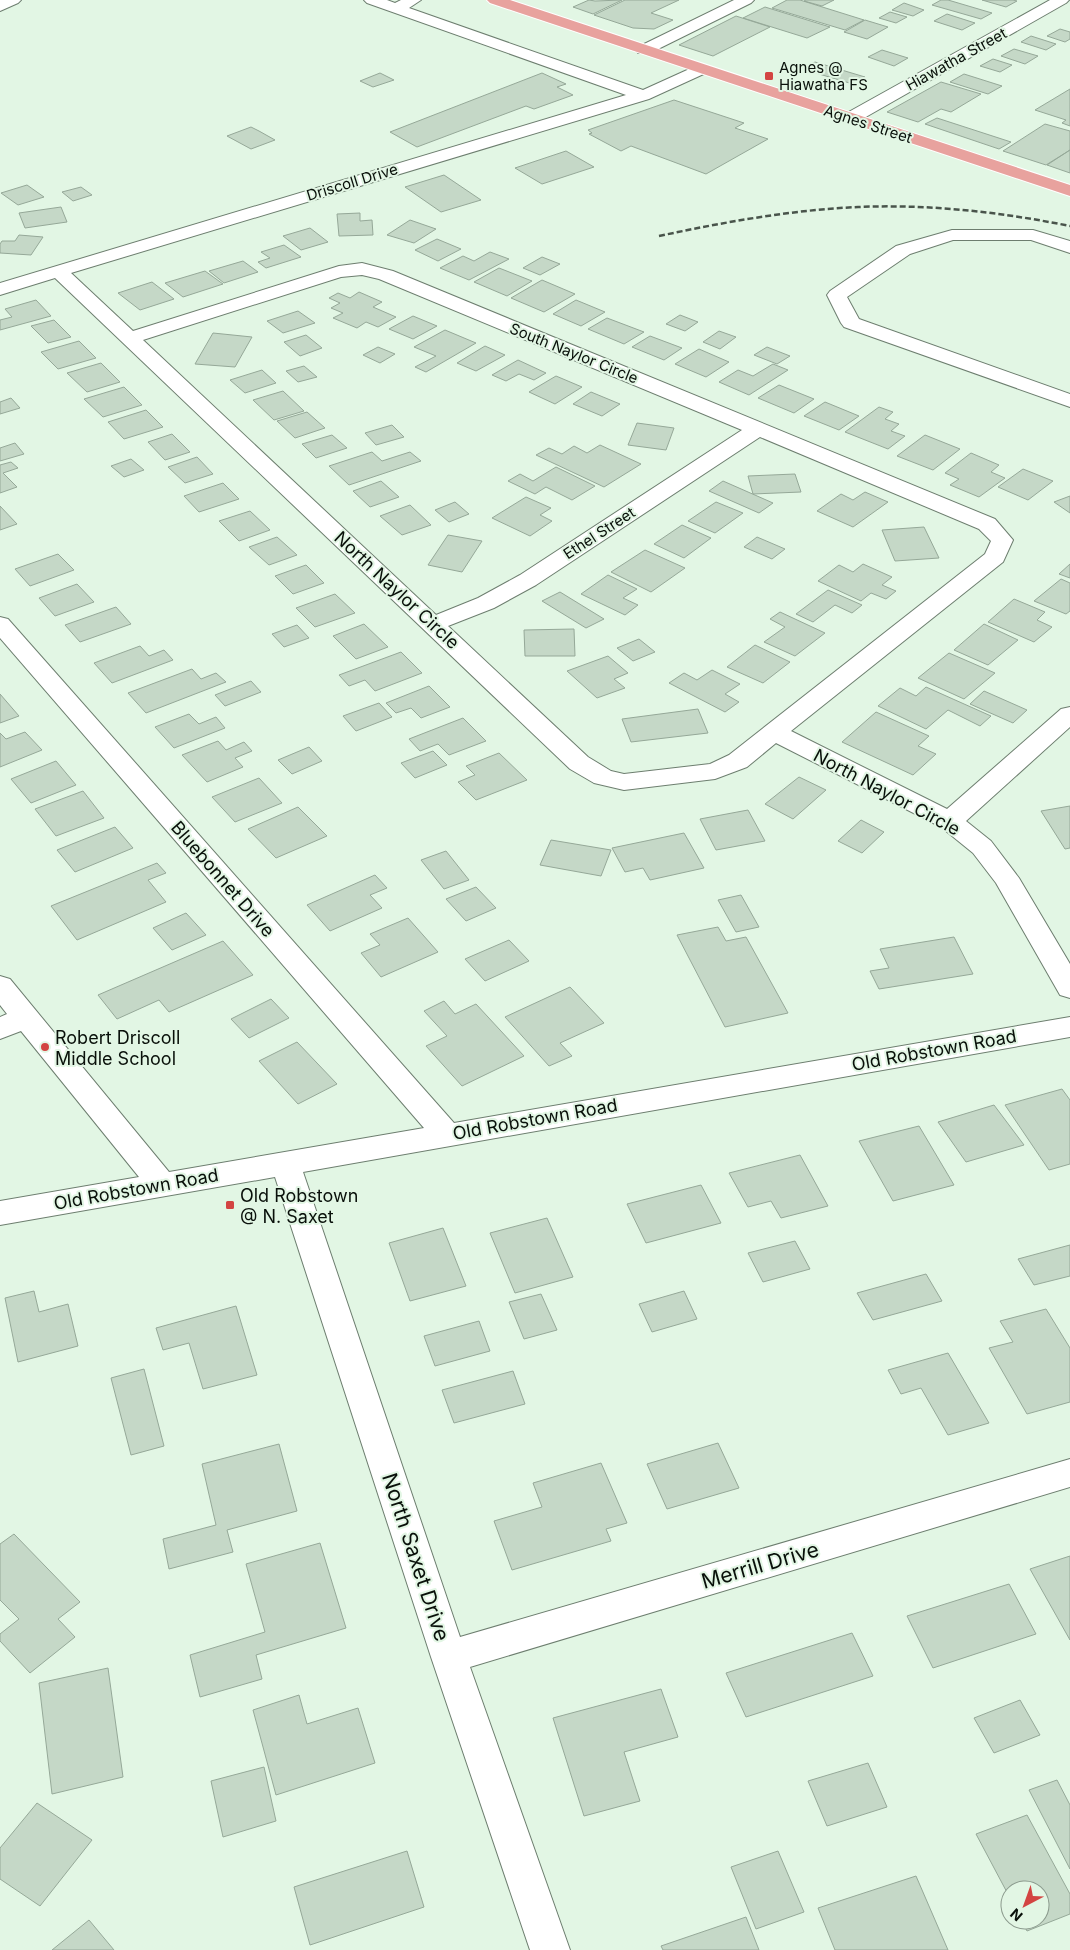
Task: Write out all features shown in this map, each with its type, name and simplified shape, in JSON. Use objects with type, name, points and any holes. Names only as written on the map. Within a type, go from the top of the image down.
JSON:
[{"type":"main road","name":"Agnes Street","points":[[495,0],[1070,191]]},
{"type":"street","points":[[0,6],[13,0]]},
{"type":"street","points":[[372,0],[642,95]]},
{"type":"street","points":[[396,8],[413,0]]},
{"type":"street","points":[[644,50],[746,0]]},
{"type":"street","name":"Hiawatha Street","points":[[850,118],[1061,0]]},
{"type":"street","name":"Driscoll Drive","points":[[0,288],[642,95],[672,84],[702,69]]},
{"type":"street","points":[[1070,247],[1033,235],[952,236],[902,250],[837,295],[851,322],[1070,400]]},
{"type":"street","name":"South Naylor Circle","points":[[130,338],[339,272],[362,269],[386,275],[987,524],[1002,540]]},
{"type":"street","name":"North Naylor Circle","points":[[58,271],[579,763],[603,777],[624,782],[714,771],[738,761],[776,733],[995,557],[1002,540]]},
{"type":"street","name":"Ethel Street","points":[[433,624],[486,603],[528,580],[758,429]]},
{"type":"street","name":"Bluebonnet Drive","points":[[0,624],[446,1134]]},
{"type":"street","points":[[950,822],[1070,714]]},
{"type":"street","name":"North Naylor Circle","points":[[776,733],[950,822],[982,847],[1006,878],[1070,988]]},
{"type":"street","points":[[0,986],[162,1184]]},
{"type":"street","points":[[0,1029],[26,1018]]},
{"type":"street","name":"Old Robstown Road","points":[[0,1213],[1070,1027]]},
{"type":"street","name":"North Saxet Drive","points":[[285,1162],[449,1657],[550,1950]]},
{"type":"street","name":"Merrill Drive","points":[[449,1657],[1070,1473]]},
{"type":"building","points":[[589,0],[622,0],[593,14],[573,7]]},
{"type":"building","points":[[625,0],[679,0],[651,13],[673,20],[654,29],[633,28],[594,15]]},
{"type":"building","points":[[787,0],[800,0],[864,20],[845,30],[772,8]]},
{"type":"building","points":[[834,0],[822,6],[804,1]]},
{"type":"building","points":[[941,0],[948,0],[992,13],[981,19],[932,5]]},
{"type":"building","points":[[982,0],[1013,0],[1017,1],[1006,7]]},
{"type":"building","points":[[904,3],[924,10],[913,16],[892,10]]},
{"type":"building","points":[[765,7],[830,27],[807,38],[743,18]]},
{"type":"building","points":[[890,12],[907,17],[896,23],[879,18]]},
{"type":"building","points":[[947,14],[975,23],[962,30],[934,21]]},
{"type":"building","points":[[736,16],[770,27],[713,56],[679,45]]},
{"type":"building","points":[[865,20],[888,27],[867,39],[844,32]]},
{"type":"building","points":[[1060,29],[1070,32],[1070,39],[1065,42],[1047,36]]},
{"type":"building","points":[[1031,36],[1056,44],[1046,50],[1021,42]]},
{"type":"building","points":[[1014,49],[1038,56],[1025,64],[1001,56]]},
{"type":"building","points":[[882,50],[908,58],[894,66],[868,57]]},
{"type":"building","points":[[993,59],[1012,65],[1000,72],[980,66]]},
{"type":"building","points":[[815,62],[865,77],[853,84],[802,69]]},
{"type":"building","points":[[380,73],[394,80],[373,87],[360,81]]},
{"type":"building","points":[[542,73],[566,84],[557,87],[573,95],[534,109],[526,106],[417,147],[390,132]]},
{"type":"building","points":[[964,74],[1002,86],[988,94],[950,82]]},
{"type":"building","points":[[941,82],[981,94],[951,112],[941,109],[918,122],[887,112]]},
{"type":"building","points":[[1070,89],[1070,126],[1062,123],[1066,120],[1035,110]]},
{"type":"building","points":[[674,100],[744,123],[735,128],[768,139],[706,174],[631,146],[621,151],[589,134],[592,133],[588,130]]},
{"type":"building","points":[[937,118],[1011,142],[999,149],[925,124]]},
{"type":"building","points":[[1045,124],[1070,131],[1070,150],[1046,165],[1003,151]]},
{"type":"building","points":[[251,127],[275,140],[251,149],[227,136]]},
{"type":"building","points":[[1070,150],[1070,173],[1047,165]]},
{"type":"building","points":[[566,151],[594,167],[542,184],[515,168]]},
{"type":"building","points":[[444,175],[481,200],[441,212],[405,187]]},
{"type":"building","points":[[27,185],[44,197],[18,205],[1,193]]},
{"type":"building","points":[[81,187],[92,195],[73,201],[62,192]]},
{"type":"building","points":[[61,207],[67,222],[25,228],[19,213]]},
{"type":"building","points":[[360,213],[360,221],[372,220],[373,235],[339,236],[337,214]]},
{"type":"building","points":[[410,220],[436,229],[414,243],[387,235]]},
{"type":"building","points":[[310,228],[328,242],[301,250],[283,236]]},
{"type":"building","points":[[19,235],[43,237],[31,255],[0,253],[2,241],[15,241]]},
{"type":"building","points":[[437,239],[461,249],[438,261],[415,250]]},
{"type":"building","points":[[284,245],[301,257],[266,268],[258,262],[270,258],[261,252]]},
{"type":"building","points":[[490,252],[509,259],[469,280],[440,268],[463,256],[474,261]]},
{"type":"building","points":[[542,257],[560,264],[540,275],[523,268]]},
{"type":"building","points":[[243,261],[258,272],[224,283],[209,271]]},
{"type":"building","points":[[499,268],[532,281],[507,296],[474,282]]},
{"type":"building","points":[[205,271],[223,284],[183,297],[165,283]]},
{"type":"building","points":[[542,280],[575,294],[544,312],[511,298]]},
{"type":"building","points":[[152,282],[174,299],[140,310],[118,293]]},
{"type":"building","points":[[359,292],[382,302],[373,307],[396,317],[378,327],[366,322],[357,328],[333,318],[343,313],[331,308],[340,303],[329,298],[338,293],[350,298]]},
{"type":"building","points":[[36,300],[51,316],[0,330],[0,320],[12,317],[5,309]]},
{"type":"building","points":[[576,300],[605,312],[581,326],[553,314]]},
{"type":"building","points":[[298,311],[315,323],[283,333],[267,321]]},
{"type":"building","points":[[680,315],[698,322],[685,331],[666,324]]},
{"type":"building","points":[[413,316],[437,326],[413,339],[389,329]]},
{"type":"building","points":[[607,318],[644,332],[624,344],[588,329]]},
{"type":"building","points":[[54,320],[71,337],[48,343],[31,326]]},
{"type":"building","points":[[445,330],[476,343],[426,372],[415,367],[436,356],[414,347]]},
{"type":"building","points":[[719,331],[736,337],[720,349],[703,342]]},
{"type":"building","points":[[213,333],[252,337],[235,367],[195,364]]},
{"type":"building","points":[[306,335],[322,348],[300,356],[284,342]]},
{"type":"building","points":[[650,336],[682,348],[664,360],[632,347]]},
{"type":"building","points":[[79,341],[96,358],[58,369],[41,352]]},
{"type":"building","points":[[485,346],[505,355],[476,371],[457,363]]},
{"type":"building","points":[[378,347],[395,354],[380,363],[363,355]]},
{"type":"building","points":[[767,347],[790,356],[777,364],[754,355]]},
{"type":"building","points":[[699,349],[729,362],[706,377],[675,364]]},
{"type":"building","points":[[518,360],[546,373],[534,380],[519,374],[506,381],[492,375]]},
{"type":"building","points":[[101,363],[120,382],[87,392],[67,373]]},
{"type":"building","points":[[773,364],[788,370],[749,395],[719,382],[738,370],[753,376]]},
{"type":"building","points":[[304,366],[317,377],[298,382],[286,371]]},
{"type":"building","points":[[262,370],[276,383],[245,393],[230,380]]},
{"type":"building","points":[[556,376],[582,387],[555,404],[529,392]]},
{"type":"building","points":[[779,385],[814,399],[794,413],[758,398]]},
{"type":"building","points":[[124,387],[142,405],[103,417],[84,399]]},
{"type":"building","points":[[283,391],[304,411],[274,420],[253,400]]},
{"type":"building","points":[[591,392],[620,404],[602,416],[573,404]]},
{"type":"building","points":[[11,398],[20,408],[0,414],[0,402]]},
{"type":"building","points":[[825,402],[859,416],[839,430],[804,416]]},
{"type":"building","points":[[879,407],[893,412],[885,419],[899,424],[891,431],[905,436],[888,449],[845,432]]},
{"type":"building","points":[[146,410],[163,427],[124,439],[108,422]]},
{"type":"building","points":[[307,412],[325,428],[295,438],[277,421]]},
{"type":"building","points":[[637,423],[674,428],[666,450],[628,445]]},
{"type":"building","points":[[392,425],[404,437],[376,445],[365,433]]},
{"type":"building","points":[[172,434],[190,452],[165,460],[148,442]]},
{"type":"building","points":[[332,435],[347,448],[316,458],[302,444]]},
{"type":"building","points":[[925,435],[960,449],[933,470],[897,456]]},
{"type":"building","points":[[15,443],[24,454],[0,461],[0,448]]},
{"type":"building","points":[[600,445],[641,464],[604,487],[536,455],[549,448],[562,454],[574,446],[587,453]]},
{"type":"building","points":[[372,452],[382,461],[410,452],[421,461],[349,485],[329,466]]},
{"type":"building","points":[[971,453],[999,465],[991,472],[1005,478],[979,497],[950,485],[959,479],[945,473]]},
{"type":"building","points":[[197,457],[213,474],[185,483],[168,467]]},
{"type":"building","points":[[131,459],[144,470],[124,477],[111,466]]},
{"type":"building","points":[[11,462],[18,468],[3,473],[17,487],[0,493],[0,465]]},
{"type":"building","points":[[556,467],[595,486],[572,500],[546,487],[535,494],[508,481],[520,474],[533,481]]},
{"type":"building","points":[[1023,469],[1053,481],[1028,500],[998,487]]},
{"type":"building","points":[[795,474],[801,492],[753,494],[748,476]]},
{"type":"building","points":[[381,481],[399,497],[370,507],[353,491]]},
{"type":"building","points":[[723,481],[773,503],[759,513],[709,491]]},
{"type":"building","points":[[223,483],[239,499],[199,512],[184,496]]},
{"type":"building","points":[[865,492],[888,502],[853,527],[817,511],[841,494],[853,500]]},
{"type":"building","points":[[1070,496],[1070,513],[1054,502]]},
{"type":"building","points":[[526,497],[551,508],[540,515],[552,521],[530,536],[492,518]]},
{"type":"building","points":[[455,502],[469,514],[449,522],[435,510]]},
{"type":"building","points":[[716,502],[743,513],[715,533],[688,521]]},
{"type":"building","points":[[410,505],[431,525],[402,535],[380,516]]},
{"type":"building","points":[[0,506],[17,524],[0,530]]},
{"type":"building","points":[[250,511],[270,530],[239,541],[219,521]]},
{"type":"building","points":[[682,525],[711,538],[684,558],[654,544]]},
{"type":"building","points":[[924,527],[939,558],[895,561],[882,530]]},
{"type":"building","points":[[448,535],[482,541],[462,572],[428,565]]},
{"type":"building","points":[[277,537],[297,555],[269,565],[249,547]]},
{"type":"building","points":[[757,537],[785,549],[772,559],[744,547]]},
{"type":"building","points":[[645,550],[685,568],[651,592],[611,572]]},
{"type":"building","points":[[58,554],[74,570],[30,586],[15,569]]},
{"type":"building","points":[[863,564],[892,577],[882,585],[896,591],[886,599],[871,593],[861,601],[818,581],[839,565],[853,572]]},
{"type":"building","points":[[1070,564],[1070,578],[1059,574]]},
{"type":"building","points":[[306,565],[324,583],[293,594],[275,576]]},
{"type":"building","points":[[608,575],[637,589],[623,598],[638,605],[625,615],[581,594]]},
{"type":"building","points":[[1061,579],[1070,583],[1070,611],[1066,614],[1034,601]]},
{"type":"building","points":[[77,584],[94,602],[55,616],[39,598]]},
{"type":"building","points":[[828,590],[862,605],[852,613],[835,605],[813,622],[796,614]]},
{"type":"building","points":[[560,592],[604,619],[586,628],[542,601]]},
{"type":"building","points":[[335,594],[355,613],[315,627],[296,608]]},
{"type":"building","points":[[1014,599],[1045,612],[1037,620],[1052,627],[1034,642],[988,622]]},
{"type":"building","points":[[116,607],[131,624],[80,642],[65,625]]},
{"type":"building","points":[[780,612],[825,633],[795,656],[764,642],[785,627],[770,619]]},
{"type":"building","points":[[364,624],[388,647],[356,659],[333,636]]},
{"type":"building","points":[[984,624],[1018,640],[988,665],[954,650]]},
{"type":"building","points":[[297,625],[309,638],[284,647],[272,634]]},
{"type":"building","points":[[574,629],[575,656],[525,656],[524,630]]},
{"type":"building","points":[[639,639],[655,652],[633,661],[617,648]]},
{"type":"building","points":[[755,645],[790,662],[763,683],[727,667]]},
{"type":"building","points":[[140,646],[149,656],[164,650],[173,660],[112,683],[94,663]]},
{"type":"building","points":[[401,652],[422,673],[375,691],[365,680],[349,686],[339,675]]},
{"type":"building","points":[[949,653],[995,673],[964,699],[918,678]]},
{"type":"building","points":[[608,656],[628,673],[614,679],[625,688],[597,698],[567,671]]},
{"type":"building","points":[[192,669],[201,679],[216,673],[226,682],[146,713],[128,693]]},
{"type":"building","points":[[712,670],[740,684],[725,694],[739,702],[725,712],[669,683],[684,673],[697,680]]},
{"type":"building","points":[[251,681],[261,692],[225,706],[215,695]]},
{"type":"building","points":[[429,686],[450,707],[421,718],[411,708],[396,713],[386,703]]},
{"type":"building","points":[[926,687],[991,716],[980,726],[948,710],[926,729],[878,706],[900,688],[916,696]]},
{"type":"building","points":[[984,691],[1027,710],[1013,723],[970,704]]},
{"type":"building","points":[[0,694],[19,716],[0,723]]},
{"type":"building","points":[[379,703],[392,717],[356,731],[343,716]]},
{"type":"building","points":[[698,709],[708,733],[631,742],[622,719]]},
{"type":"building","points":[[876,712],[929,736],[918,746],[936,754],[913,775],[842,742]]},
{"type":"building","points":[[189,714],[199,724],[216,717],[225,728],[174,748],[155,727]]},
{"type":"building","points":[[463,718],[486,741],[449,755],[438,744],[420,751],[409,739]]},
{"type":"building","points":[[25,732],[42,750],[0,767],[0,733],[6,739]]},
{"type":"building","points":[[218,741],[226,750],[244,742],[252,751],[235,758],[243,767],[207,782],[182,755]]},
{"type":"building","points":[[309,747],[322,761],[292,774],[278,760]]},
{"type":"building","points":[[433,751],[447,765],[415,778],[401,763]]},
{"type":"building","points":[[499,753],[527,780],[476,800],[458,782],[475,775],[466,766]]},
{"type":"building","points":[[56,761],[76,785],[31,803],[11,779]]},
{"type":"building","points":[[799,777],[826,790],[793,819],[765,804]]},
{"type":"building","points":[[259,778],[282,803],[235,822],[212,797]]},
{"type":"building","points":[[83,791],[104,818],[56,836],[35,809]]},
{"type":"building","points":[[1070,806],[1070,848],[1065,849],[1041,811]]},
{"type":"building","points":[[298,807],[327,836],[276,858],[248,829]]},
{"type":"building","points":[[748,810],[765,841],[716,850],[700,819]]},
{"type":"building","points":[[861,820],[884,832],[862,853],[838,841]]},
{"type":"building","points":[[115,827],[133,848],[75,872],[57,850]]},
{"type":"building","points":[[684,833],[704,868],[650,880],[643,868],[625,872],[612,848]]},
{"type":"building","points":[[551,840],[611,850],[601,876],[540,865]]},
{"type":"building","points":[[446,851],[469,880],[444,889],[421,860]]},
{"type":"building","points":[[157,863],[166,873],[148,880],[166,902],[77,940],[51,906]]},
{"type":"building","points":[[375,875],[387,888],[370,895],[382,908],[330,931],[307,905]]},
{"type":"building","points":[[476,887],[496,908],[466,921],[446,899]]},
{"type":"building","points":[[741,895],[759,927],[736,932],[718,900]]},
{"type":"building","points":[[186,913],[206,935],[172,950],[153,928]]},
{"type":"building","points":[[408,918],[438,952],[381,977],[361,953],[380,945],[370,934]]},
{"type":"building","points":[[718,927],[726,941],[746,937],[788,1013],[725,1027],[677,935]]},
{"type":"building","points":[[954,937],[973,974],[879,989],[870,971],[889,968],[880,949]]},
{"type":"building","points":[[509,940],[529,961],[485,981],[465,959]]},
{"type":"building","points":[[223,941],[253,975],[169,1012],[159,1000],[117,1019],[98,995]]},
{"type":"building","points":[[570,987],[604,1023],[560,1043],[572,1056],[549,1066],[505,1017]]},
{"type":"building","points":[[271,999],[289,1018],[249,1038],[231,1019]]},
{"type":"building","points":[[444,1001],[455,1014],[476,1004],[524,1056],[462,1086],[426,1046],[447,1036],[424,1011]]},
{"type":"building","points":[[297,1042],[337,1084],[298,1104],[259,1061]]},
{"type":"building","points":[[1062,1089],[1070,1100],[1070,1164],[1049,1170],[1005,1105]]},
{"type":"building","points":[[994,1105],[1024,1145],[966,1162],[938,1122]]},
{"type":"building","points":[[919,1126],[954,1185],[893,1201],[859,1141]]},
{"type":"building","points":[[800,1155],[828,1206],[781,1218],[771,1201],[748,1207],[729,1173]]},
{"type":"building","points":[[701,1185],[721,1223],[646,1243],[627,1204]]},
{"type":"building","points":[[547,1218],[573,1277],[515,1293],[490,1233]]},
{"type":"building","points":[[443,1228],[466,1286],[410,1301],[389,1243]]},
{"type":"building","points":[[795,1241],[810,1269],[763,1282],[748,1253]]},
{"type":"building","points":[[1070,1245],[1070,1276],[1034,1285],[1018,1259]]},
{"type":"building","points":[[926,1274],[942,1301],[873,1320],[857,1293]]},
{"type":"building","points":[[34,1291],[39,1312],[68,1304],[78,1346],[18,1362],[5,1298]]},
{"type":"building","points":[[684,1291],[697,1319],[652,1332],[639,1304]]},
{"type":"building","points":[[541,1294],[557,1330],[524,1339],[509,1302]]},
{"type":"building","points":[[236,1306],[257,1375],[203,1389],[189,1343],[163,1350],[156,1328]]},
{"type":"building","points":[[1046,1309],[1070,1348],[1070,1402],[1027,1414],[989,1348],[1013,1342],[1000,1321]]},
{"type":"building","points":[[479,1321],[490,1351],[435,1366],[424,1336]]},
{"type":"building","points":[[948,1353],[989,1423],[948,1435],[921,1388],[901,1394],[888,1370]]},
{"type":"building","points":[[144,1369],[164,1446],[131,1455],[111,1378]]},
{"type":"building","points":[[513,1371],[525,1404],[454,1423],[442,1390]]},
{"type":"building","points":[[718,1443],[739,1488],[667,1509],[647,1464]]},
{"type":"building","points":[[279,1444],[297,1511],[227,1530],[233,1552],[169,1569],[163,1539],[216,1525],[202,1464]]},
{"type":"building","points":[[601,1463],[627,1523],[606,1529],[611,1541],[512,1570],[494,1521],[542,1507],[533,1483]]},
{"type":"building","points":[[14,1534],[80,1602],[58,1619],[75,1637],[30,1673],[0,1641],[0,1634],[19,1619],[0,1600],[0,1544]]},
{"type":"building","points":[[320,1543],[346,1628],[256,1655],[262,1679],[200,1697],[190,1655],[265,1632],[246,1564]]},
{"type":"building","points":[[1070,1556],[1070,1640],[1030,1569]]},
{"type":"building","points":[[1009,1584],[1036,1634],[933,1668],[907,1616]]},
{"type":"building","points":[[852,1633],[873,1676],[746,1717],[726,1673]]},
{"type":"building","points":[[108,1668],[123,1777],[52,1794],[39,1683]]},
{"type":"building","points":[[661,1689],[678,1737],[624,1752],[640,1801],[584,1816],[553,1718]]},
{"type":"building","points":[[299,1695],[307,1724],[358,1708],[375,1763],[276,1795],[253,1710]]},
{"type":"building","points":[[1020,1700],[1040,1735],[994,1753],[974,1718]]},
{"type":"building","points":[[868,1763],[887,1807],[827,1826],[808,1781]]},
{"type":"building","points":[[264,1767],[276,1821],[223,1837],[211,1781]]},
{"type":"building","points":[[1057,1780],[1070,1805],[1070,1869],[1029,1790]]},
{"type":"building","points":[[37,1803],[92,1840],[40,1906],[0,1879],[0,1848]]},
{"type":"building","points":[[1027,1815],[1070,1894],[1070,1914],[1050,1922],[1050,1880],[1000,1880],[976,1834]]},
{"type":"building","points":[[407,1851],[424,1907],[310,1945],[294,1887]]},
{"type":"building","points":[[778,1851],[804,1912],[756,1929],[731,1867]]},
{"type":"building","points":[[916,1876],[948,1950],[835,1950],[818,1908]]},
{"type":"building","points":[[746,1917],[759,1950],[663,1950],[661,1946]]},
{"type":"building","points":[[89,1920],[114,1950],[52,1950]]},
{"type":"railway","points":[[659,236],[758,217],[808,211],[885,206],[965,210],[1070,226]]},
{"type":"place","name":"Agnes @ Hiawatha FS","points":[[769,76]]},
{"type":"place","name":"Robert Driscoll Middle School","points":[[45,1047]]},
{"type":"place","name":"Old Robstown @ N. Saxet","points":[[230,1205]]}]
